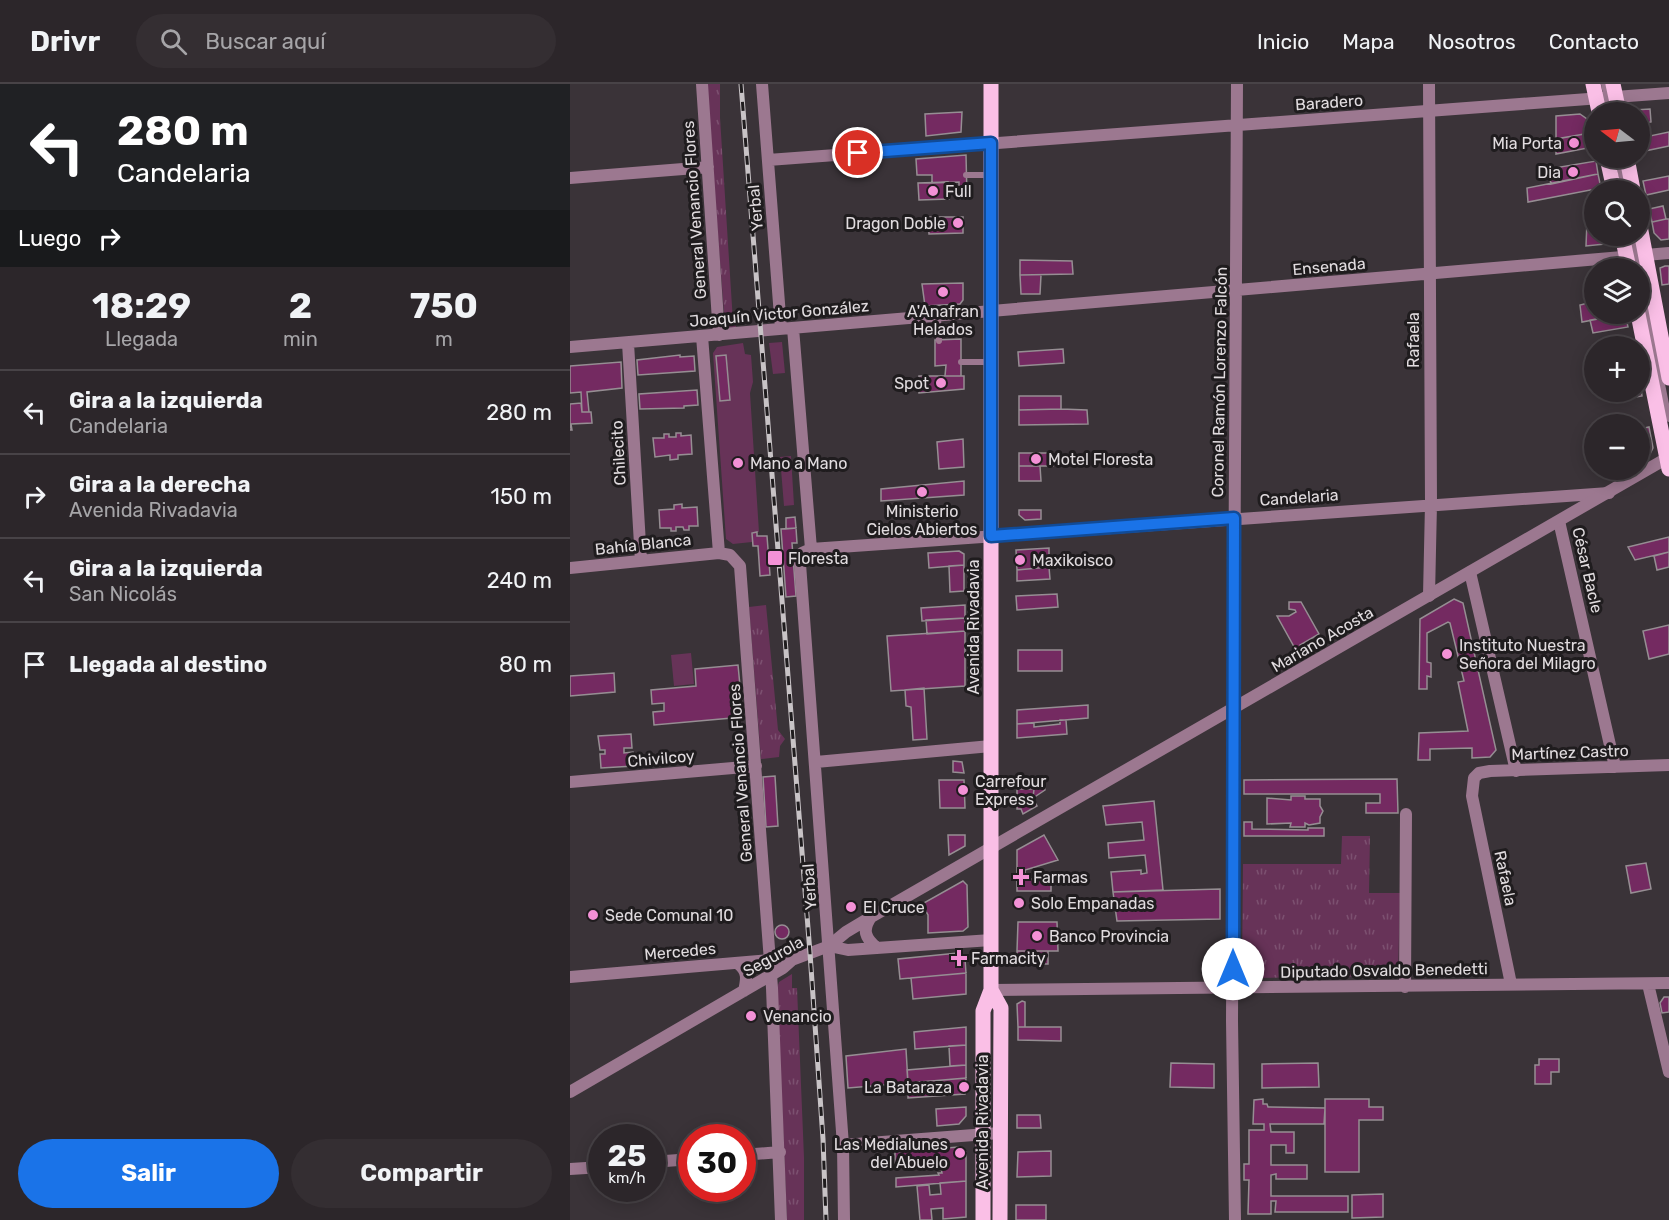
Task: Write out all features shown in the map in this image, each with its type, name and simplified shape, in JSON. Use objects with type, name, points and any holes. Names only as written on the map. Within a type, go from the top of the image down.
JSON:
[{"type":"main road","name":"Avenida Rivadavia","points":[[983,1220],[983,1011],[991,990],[992,848],[991,84]]},
{"type":"main road","points":[[1650,313],[1669,378]]},
{"type":"main road","points":[[1640,324],[1668,462]]},
{"type":"main road","name":"Avenida Rivadavia","points":[[991,990],[1001,1008],[1000,1220]]},
{"type":"street","name":"General Venancio Flores","points":[[702,84],[719,335]]},
{"type":"street","name":"Yerbal","points":[[762,84],[807,551],[800,564],[843,1145],[844,1220]]},
{"type":"street","name":"Coronel Ramón Lorenzo Falcón","points":[[1235,1220],[1233,709],[1237,84]]},
{"type":"street","name":"Rafaela","points":[[1429,84],[1431,504],[1429,596]]},
{"type":"street","name":"Baradero","points":[[768,160],[948,152],[991,143],[1669,93]]},
{"type":"street","points":[[570,178],[708,167]]},
{"type":"street","name":"Ensenada","points":[[1648,258],[1669,253]]},
{"type":"street","name":"Ensenada","points":[[992,313],[1429,273],[1584,264]]},
{"type":"street","name":"Joaquín Victor González","points":[[570,347],[992,313]]},
{"type":"street","points":[[702,336],[719,553]]},
{"type":"street","name":"Chilecito","points":[[628,343],[641,561]]},
{"type":"street","name":"Mariano Acosta","points":[[992,848],[1559,521],[1668,462]]},
{"type":"street","name":"Candelaria","points":[[991,536],[1610,493]]},
{"type":"street","name":"César Bacle","points":[[1559,521],[1615,767]]},
{"type":"street","points":[[807,551],[991,536]]},
{"type":"street","name":"General Venancio Flores","points":[[719,553],[730,555],[740,566],[771,975],[782,1220]]},
{"type":"street","name":"Bahía Blanca","points":[[570,568],[719,553]]},
{"type":"street","points":[[1470,572],[1516,771]]},
{"type":"street","points":[[816,762],[991,746]]},
{"type":"street","name":"Martínez Castro","points":[[1474,778],[1484,772],[1669,765]]},
{"type":"street","name":"Chivilcoy","points":[[570,782],[756,766]]},
{"type":"street","name":"Rafaela","points":[[1474,778],[1472,796],[1511,984]]},
{"type":"street","points":[[1405,987],[1406,814]]},
{"type":"street","name":"Segurola","points":[[570,1092],[771,975],[792,960],[829,946],[846,932],[992,848]]},
{"type":"street","points":[[871,917],[866,924],[865,933],[869,941],[877,948]]},
{"type":"street","points":[[829,946],[848,950],[991,939]]},
{"type":"street","name":"Mercedes","points":[[570,977],[792,960]]},
{"type":"street","points":[[737,963],[747,975],[744,991]]},
{"type":"street","name":"Diputado Osvaldo Benedetti","points":[[991,990],[1669,983]]},
{"type":"street","points":[[1648,984],[1669,1072]]},
{"type":"street","points":[[843,1145],[1000,1132]]},
{"type":"street","points":[[756,1154],[780,1152]]},
{"type":"street","points":[[570,1169],[588,1168]]},
{"type":"lane","points":[[1604,84],[1604,96]]},
{"type":"lane","points":[[966,175],[991,175]]},
{"type":"lane","points":[[938,317],[939,341]]},
{"type":"lane","points":[[1650,324],[1669,419]]},
{"type":"lane","points":[[961,362],[992,362]]},
{"type":"green space","points":[[706,84],[720,84],[720,118],[733,322],[736,322],[736,327],[727,328],[725,325]]},
{"type":"green space","points":[[782,342],[785,373],[773,374],[769,343]]},
{"type":"green space","name":"Mano a Mano","points":[[743,343],[745,354],[751,355],[753,382],[750,393],[759,532],[752,533],[752,542],[733,544],[726,539],[713,353],[717,347]]},
{"type":"green space","points":[[791,456],[794,505],[784,506],[780,457]]},
{"type":"green space","points":[[766,605],[778,730],[785,739],[780,746],[779,757],[761,759],[749,607]]},
{"type":"green space","points":[[691,653],[694,684],[674,686],[671,655]]},
{"type":"green space","points":[[1342,836],[1370,836],[1369,893],[1400,893],[1398,976],[1249,978],[1242,970],[1243,864],[1341,864]]},
{"type":"green space","points":[[792,974],[792,988],[797,988],[804,1158],[804,1220],[787,1220],[777,988],[779,982]]},
{"type":"building","points":[[962,112],[961,132],[926,136],[925,114]]},
{"type":"building","points":[[1580,114],[1584,117],[1584,134],[1556,139],[1556,116]]},
{"type":"building","points":[[1669,132],[1669,146],[1650,150],[1650,136]]},
{"type":"building","name":"Mia Porta","points":[[1584,134],[1584,149],[1556,154],[1556,139]]},
{"type":"building","points":[[966,155],[967,198],[959,199],[959,182],[932,183],[932,175],[917,175],[916,159]]},
{"type":"building","name":"Dia","points":[[1584,163],[1584,168],[1597,168],[1598,174],[1551,184],[1548,169]]},
{"type":"building","points":[[1598,174],[1599,180],[1584,180],[1584,191],[1528,202],[1527,188]]},
{"type":"building","points":[[1669,176],[1669,190],[1650,194],[1648,180]]},
{"type":"building","name":"Full","points":[[948,182],[949,199],[919,200],[918,183]]},
{"type":"building","points":[[1663,206],[1666,219],[1652,222],[1650,209]]},
{"type":"building","points":[[928,217],[963,217],[963,233],[929,234]]},
{"type":"building","points":[[1669,219],[1669,239],[1661,240],[1654,233],[1652,222]]},
{"type":"building","points":[[1020,260],[1072,261],[1073,274],[1020,275]]},
{"type":"building","points":[[1669,266],[1669,284],[1662,285],[1660,268]]},
{"type":"building","points":[[1020,275],[1041,275],[1040,294],[1021,294]]},
{"type":"building","name":"A'Anafran Helados","points":[[963,283],[963,300],[960,304],[925,306],[922,284]]},
{"type":"building","points":[[1584,304],[1584,322],[1582,322],[1580,305]]},
{"type":"building","points":[[1591,324],[1627,324],[1628,327],[1593,333]]},
{"type":"building","points":[[961,339],[961,376],[945,376],[946,365],[935,366],[935,340]]},
{"type":"building","points":[[1063,349],[1064,363],[1019,366],[1018,352]]},
{"type":"building","points":[[680,355],[680,357],[694,356],[695,371],[638,375],[637,360]]},
{"type":"building","points":[[726,355],[730,400],[720,401],[716,356]]},
{"type":"building","points":[[621,362],[622,388],[587,392],[589,412],[582,412],[581,392],[570,393],[570,366]]},
{"type":"building","name":"Spot","points":[[919,376],[964,376],[964,389],[919,393]]},
{"type":"building","points":[[697,390],[698,405],[684,406],[684,408],[640,409],[639,394]]},
{"type":"building","points":[[1019,396],[1061,396],[1061,409],[1019,410]]},
{"type":"building","points":[[581,403],[582,412],[591,412],[592,423],[571,424],[572,430],[570,430],[570,404]]},
{"type":"building","points":[[1019,410],[1087,410],[1088,424],[1019,425]]},
{"type":"building","points":[[1650,432],[1653,448],[1650,454]]},
{"type":"building","points":[[676,433],[681,433],[681,436],[691,435],[692,454],[678,455],[678,459],[670,460],[670,455],[655,457],[653,438],[664,438],[664,434],[676,437]]},
{"type":"building","points":[[963,439],[964,467],[939,469],[937,442]]},
{"type":"building","name":"Motel Floresta","points":[[1019,453],[1053,453],[1053,466],[1019,466]]},
{"type":"building","points":[[1019,466],[1040,466],[1041,481],[1019,481]]},
{"type":"building","name":"Ministerio Cielos Abiertos","points":[[964,481],[964,495],[881,501],[881,489]]},
{"type":"building","points":[[682,504],[682,508],[697,507],[698,526],[689,526],[689,530],[676,527],[676,531],[671,531],[671,528],[660,528],[659,510],[674,509],[674,505]]},
{"type":"building","points":[[1019,510],[1041,510],[1041,519],[1025,520],[1019,515]]},
{"type":"building","points":[[795,517],[796,528],[786,529],[786,518]]},
{"type":"building","points":[[796,528],[797,543],[792,543],[796,596],[786,597],[781,529]]},
{"type":"building","points":[[757,532],[757,536],[767,536],[770,575],[760,576],[758,546],[753,546],[752,533]]},
{"type":"building","points":[[1669,537],[1669,552],[1635,560],[1628,547]]},
{"type":"building","points":[[1049,548],[1049,567],[1017,570],[1016,550]]},
{"type":"building","points":[[959,551],[964,554],[964,565],[929,568],[928,553]]},
{"type":"building","points":[[1669,552],[1669,567],[1657,570],[1654,556]]},
{"type":"building","points":[[964,565],[964,591],[950,592],[949,566]]},
{"type":"building","points":[[1049,567],[1050,579],[1017,581],[1017,570]]},
{"type":"building","points":[[1057,594],[1058,607],[1017,610],[1016,596]]},
{"type":"building","points":[[1454,599],[1463,603],[1496,750],[1490,757],[1472,758],[1472,748],[1430,749],[1430,760],[1418,760],[1419,733],[1468,731],[1458,682],[1464,681],[1448,622],[1427,633],[1427,662],[1431,663],[1431,677],[1427,676],[1427,689],[1419,689],[1420,619]]},
{"type":"building","points":[[1289,602],[1301,602],[1319,634],[1300,645],[1302,649],[1297,652],[1277,616],[1289,616],[1296,612],[1289,609]]},
{"type":"building","points":[[965,605],[965,618],[922,621],[921,608]]},
{"type":"building","points":[[965,618],[965,631],[927,634],[926,620]]},
{"type":"building","points":[[1669,625],[1669,654],[1649,659],[1643,631]]},
{"type":"building","points":[[965,631],[965,686],[891,691],[887,636]]},
{"type":"building","points":[[1018,650],[1062,650],[1062,671],[1018,671]]},
{"type":"building","points":[[738,665],[743,717],[654,725],[653,712],[664,711],[664,703],[652,704],[651,690],[696,686],[695,669]]},
{"type":"building","points":[[614,673],[615,692],[570,696],[570,676]]},
{"type":"building","points":[[924,688],[927,739],[913,740],[911,707],[906,706],[905,690]]},
{"type":"building","points":[[1088,705],[1088,718],[1017,724],[1017,710]]},
{"type":"building","points":[[1060,720],[1066,720],[1067,734],[1017,738],[1017,724],[1034,723],[1034,727],[1060,724]]},
{"type":"building","points":[[631,734],[632,748],[624,748],[624,753],[633,752],[634,766],[601,768],[600,754],[605,754],[605,750],[600,750],[598,736]]},
{"type":"building","points":[[953,761],[962,762],[964,773],[953,772]]},
{"type":"building","points":[[775,776],[778,826],[766,827],[763,777]]},
{"type":"building","points":[[1043,779],[1045,790],[1033,798],[1034,789],[1017,789],[1017,781]]},
{"type":"building","points":[[1397,779],[1398,813],[1366,813],[1366,803],[1380,803],[1380,794],[1244,794],[1244,780]]},
{"type":"building","points":[[939,780],[964,780],[965,808],[940,808]]},
{"type":"building","points":[[1017,789],[1034,789],[1033,798],[1037,806],[1023,814],[1021,809],[1017,809]]},
{"type":"building","points":[[1291,796],[1320,799],[1323,811],[1320,823],[1309,825],[1305,823],[1305,827],[1290,827],[1291,823],[1267,824],[1267,798],[1291,800]]},
{"type":"building","points":[[1154,801],[1163,890],[1113,892],[1111,872],[1141,870],[1141,874],[1147,873],[1145,855],[1109,858],[1108,843],[1144,840],[1142,822],[1106,825],[1103,806]]},
{"type":"building","points":[[1244,822],[1252,822],[1252,829],[1324,828],[1324,836],[1244,836]]},
{"type":"building","points":[[948,835],[965,835],[965,846],[949,855]]},
{"type":"building","points":[[1044,835],[1058,860],[1025,870],[1025,872],[1017,872],[1017,850]]},
{"type":"building","points":[[1646,863],[1651,889],[1631,893],[1626,866]]},
{"type":"building","points":[[1017,872],[1025,872],[1025,879],[1051,879],[1051,891],[1017,891]]},
{"type":"building","points":[[963,881],[967,885],[968,927],[963,931],[928,933],[928,915],[922,904]]},
{"type":"building","points":[[1220,889],[1220,919],[1117,921],[1113,892]]},
{"type":"building","name":"Banco Provincia","points":[[1018,922],[1057,922],[1058,951],[1017,951]]},
{"type":"building","points":[[779,925],[785,925],[789,932],[785,939],[779,939],[775,935],[775,929]]},
{"type":"building","points":[[1017,951],[1048,951],[1048,964],[1017,964]]},
{"type":"building","points":[[958,953],[965,959],[966,973],[900,979],[898,959]]},
{"type":"building","points":[[966,973],[966,994],[913,999],[911,978]]},
{"type":"building","points":[[1664,997],[1669,997],[1669,1012],[1662,1013],[1660,1003]]},
{"type":"building","points":[[1025,1002],[1025,1027],[1018,1027],[1017,1004]]},
{"type":"building","points":[[966,1027],[966,1045],[915,1049],[914,1032]]},
{"type":"building","points":[[1018,1027],[1061,1027],[1061,1041],[1018,1040]]},
{"type":"building","points":[[966,1045],[966,1065],[950,1066],[949,1046]]},
{"type":"building","points":[[906,1049],[908,1083],[848,1088],[846,1056]]},
{"type":"building","points":[[1539,1059],[1559,1059],[1559,1072],[1551,1072],[1551,1084],[1535,1084],[1535,1065],[1539,1065]]},
{"type":"building","points":[[1171,1063],[1214,1064],[1214,1088],[1170,1087]]},
{"type":"building","points":[[1318,1063],[1319,1087],[1262,1088],[1262,1064]]},
{"type":"building","points":[[966,1065],[966,1078],[908,1083],[907,1070]]},
{"type":"building","points":[[966,1078],[965,1094],[908,1098],[908,1083]]},
{"type":"building","points":[[1263,1099],[1263,1104],[1267,1104],[1268,1107],[1325,1108],[1324,1124],[1270,1124],[1271,1132],[1294,1132],[1294,1153],[1286,1153],[1286,1145],[1271,1145],[1271,1165],[1307,1165],[1307,1179],[1276,1179],[1276,1174],[1271,1175],[1271,1196],[1348,1196],[1348,1212],[1275,1212],[1276,1201],[1271,1201],[1271,1214],[1248,1214],[1249,1180],[1244,1180],[1244,1164],[1249,1164],[1249,1130],[1264,1130],[1264,1124],[1253,1124],[1254,1100]]},
{"type":"building","points":[[1325,1099],[1369,1099],[1369,1107],[1383,1107],[1383,1120],[1359,1120],[1359,1172],[1325,1172]]},
{"type":"building","points":[[966,1107],[966,1116],[959,1124],[937,1126],[936,1109]]},
{"type":"building","points":[[1017,1115],[1040,1115],[1041,1128],[1017,1128]]},
{"type":"building","points":[[959,1147],[966,1152],[966,1181],[896,1187],[896,1178],[942,1173],[940,1164],[914,1167],[913,1162],[895,1163],[895,1152]]},
{"type":"building","points":[[1051,1151],[1051,1176],[1017,1177],[1018,1152]]},
{"type":"building","points":[[966,1181],[966,1217],[943,1219],[943,1208],[931,1209],[932,1220],[920,1220],[917,1186],[929,1185],[930,1195],[941,1194],[940,1183]]},
{"type":"building","points":[[1383,1194],[1383,1217],[1352,1218],[1352,1195]]},
{"type":"building","points":[[1016,1205],[1046,1205],[1046,1220],[1016,1220]]},
{"type":"railway","points":[[741,84],[810,953],[823,1139],[826,1220]]},
{"type":"place","name":"Mia Porta","points":[[1574,143]]},
{"type":"place","name":"Dia","points":[[1573,172]]},
{"type":"place","name":"Full","points":[[933,191]]},
{"type":"place","name":"Dragon Doble","points":[[958,223]]},
{"type":"place","name":"A'Anafran Helados","points":[[943,292]]},
{"type":"place","name":"Spot","points":[[941,383]]},
{"type":"place","name":"Motel Floresta","points":[[1036,459]]},
{"type":"place","name":"Mano a Mano","points":[[738,463]]},
{"type":"place","name":"Ministerio Cielos Abiertos","points":[[922,492]]},
{"type":"place","name":"Floresta","points":[[775,558]]},
{"type":"place","name":"Maxikoisco","points":[[1020,560]]},
{"type":"place","name":"Instituto Nuestra Señora del Milagro","points":[[1447,654]]},
{"type":"place","name":"Carrefour Express","points":[[963,790]]},
{"type":"place","name":"Farmas","points":[[1021,877]]},
{"type":"place","name":"Solo Empanadas","points":[[1019,903]]},
{"type":"place","name":"El Cruce","points":[[851,907]]},
{"type":"place","name":"Sede Comunal 10","points":[[593,915]]},
{"type":"place","name":"Banco Provincia","points":[[1037,936]]},
{"type":"place","name":"Farmacity","points":[[959,958]]},
{"type":"place","name":"Venancio","points":[[751,1016]]},
{"type":"place","name":"La Bataraza","points":[[964,1087]]},
{"type":"place","name":"Las Medialunes del Abuelo","points":[[960,1153]]},
{"type":"route","points":[[858,153],[991,143],[991,536],[1234,518],[1233,969]]}]
